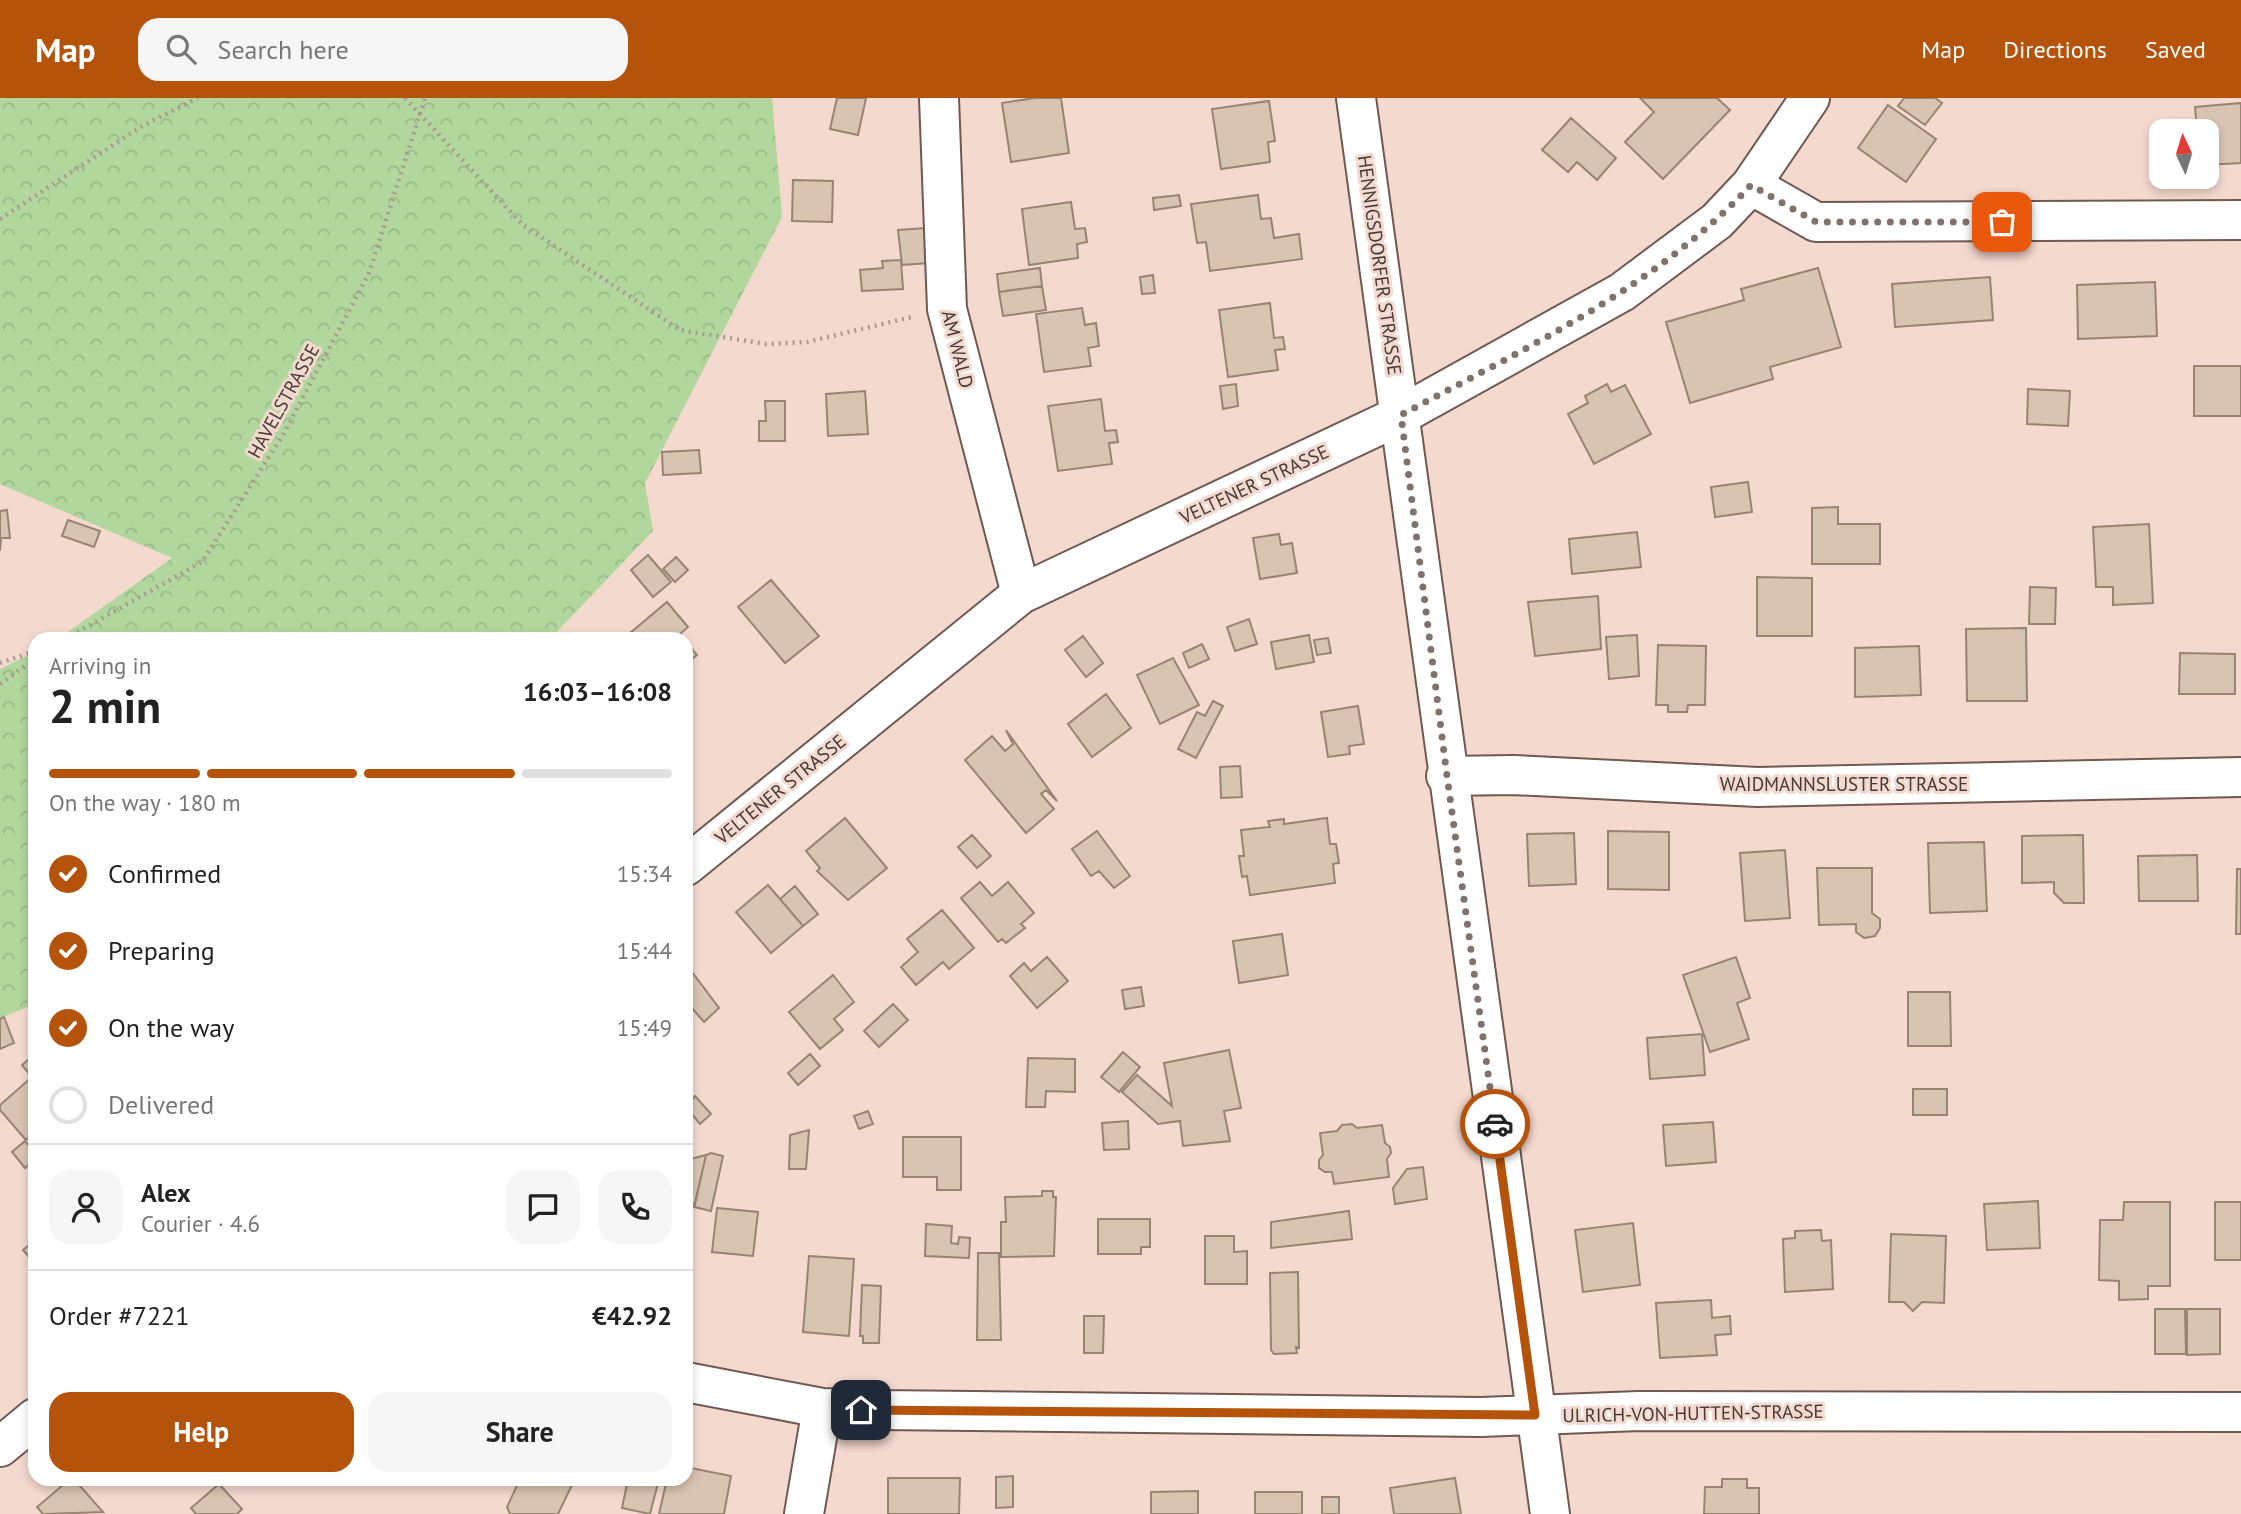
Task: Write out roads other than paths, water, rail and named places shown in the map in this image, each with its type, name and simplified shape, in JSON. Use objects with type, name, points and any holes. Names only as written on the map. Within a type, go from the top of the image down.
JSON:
[{"type":"street","name":"AM WALD","points":[[939,98],[947,309],[1021,594]]},
{"type":"street","name":"HENNIGSDORFER STRASSE","points":[[1356,98],[1550,1514]]},
{"type":"street","name":"VELTENER STRASSE","points":[[693,860],[1021,594],[1401,415],[1622,292],[1717,221],[1751,185],[1810,98]]},
{"type":"street","points":[[1751,185],[1816,222],[2241,220]]},
{"type":"street","name":"WAIDMANNSLUSTER STRASSE","points":[[1447,776],[1513,775],[1758,787],[2241,777]]},
{"type":"street","name":"ULRICH-VON-HUTTEN-STRASSE","points":[[693,1383],[822,1408],[1535,1415],[1639,1411],[2241,1412]]},
{"type":"street","points":[[804,1514],[822,1408]]},
{"type":"street","points":[[0,1447],[28,1424]]}]
